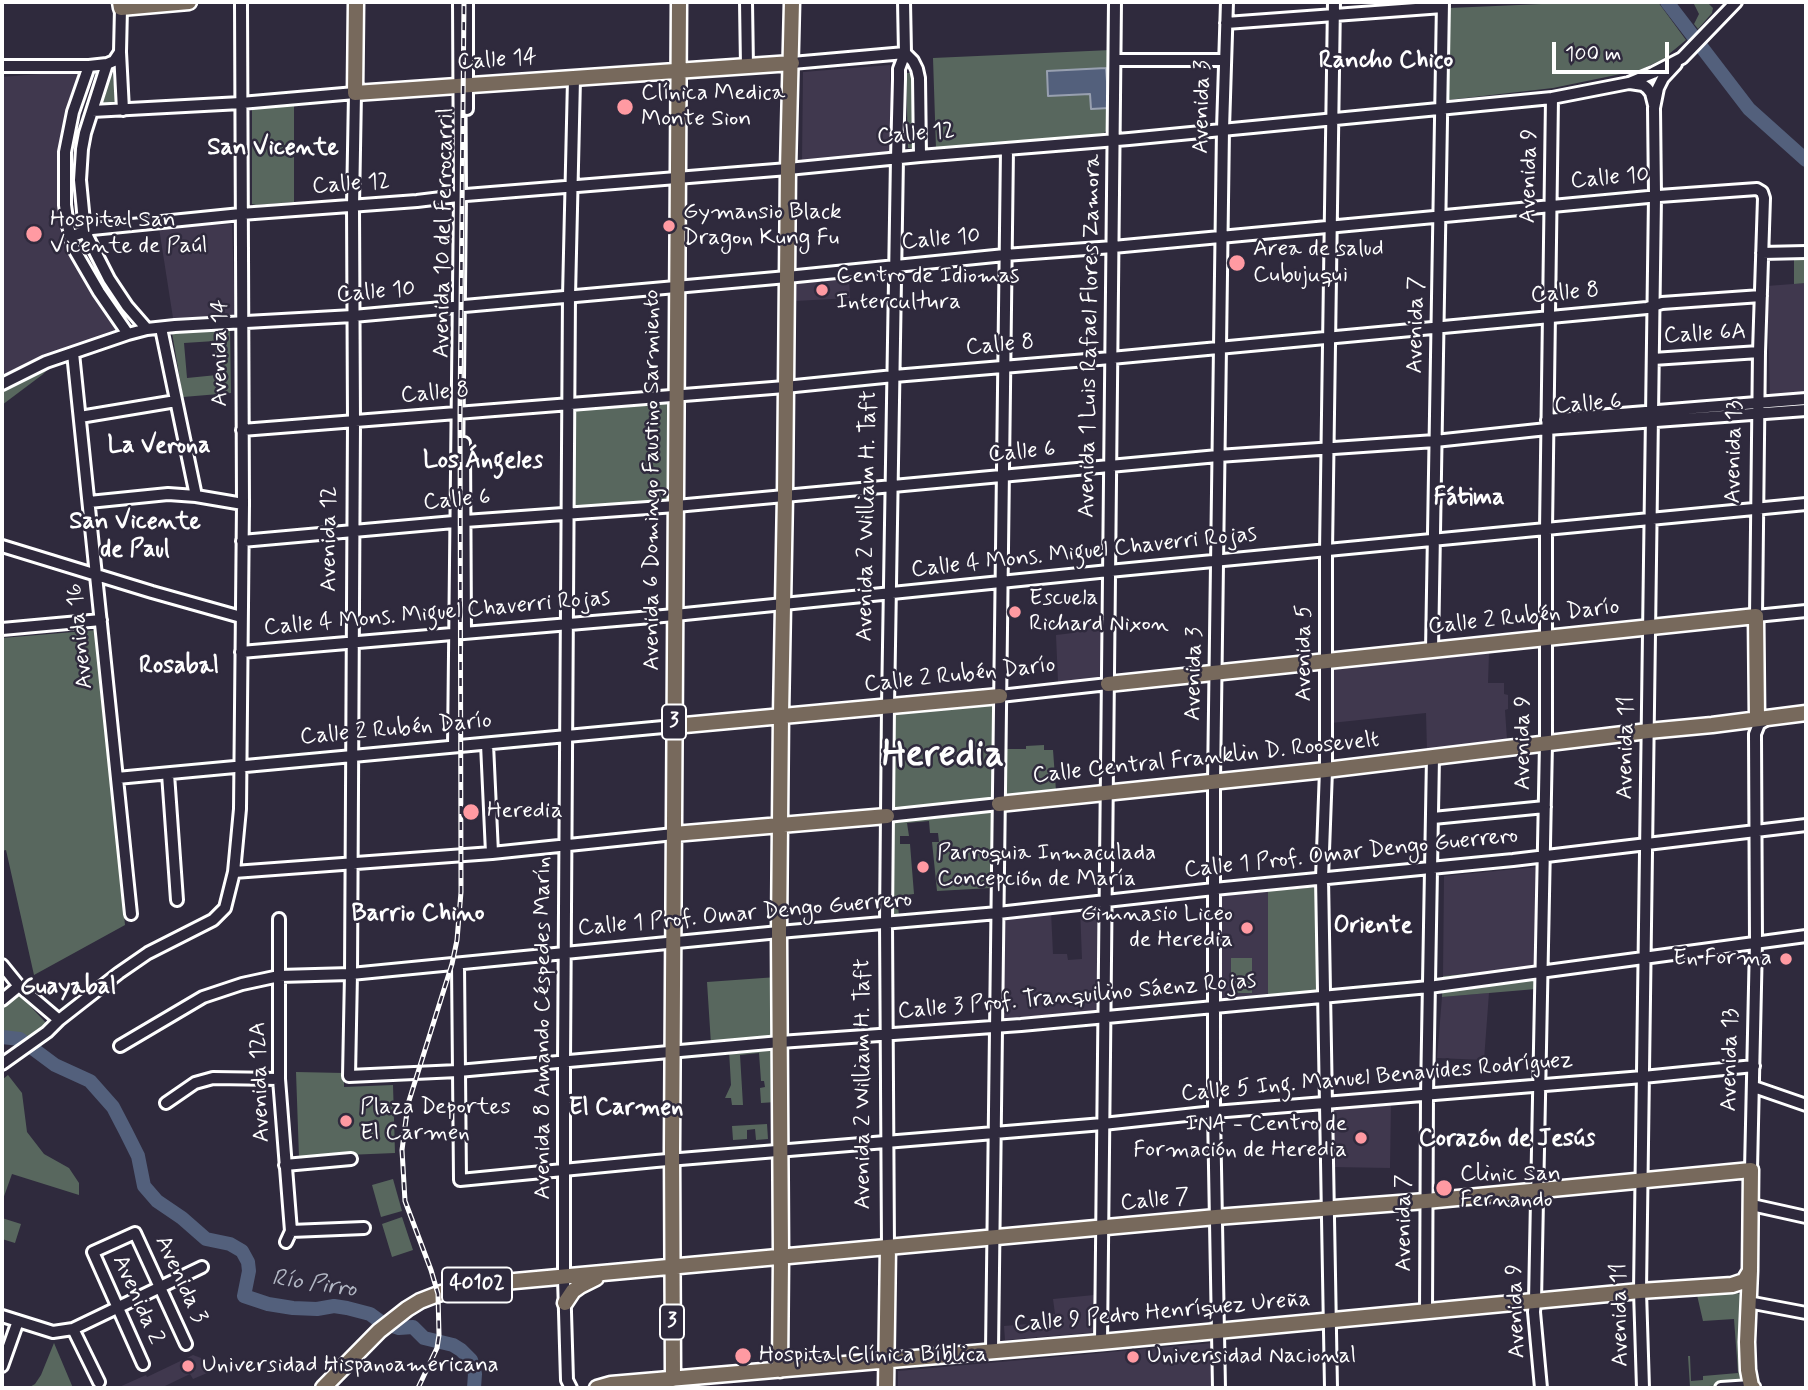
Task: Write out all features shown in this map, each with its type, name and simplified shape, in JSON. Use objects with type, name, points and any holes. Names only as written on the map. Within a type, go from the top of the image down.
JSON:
[{"type":"main road","points":[[120,5],[189,2]]},
{"type":"main road","name":"Avenida 12","points":[[355,93],[356,2]]},
{"type":"main road","name":"Avenida 6 Domingo Faustino Sarmiento","points":[[673,1379],[679,2]]},
{"type":"main road","points":[[780,1370],[780,715],[792,2]]},
{"type":"main road","name":"Calle 14","points":[[355,93],[792,63]]},
{"type":"main road","name":"Calle 2 Rubén Darío","points":[[1108,684],[1756,616]]},
{"type":"main road","name":"Avenida 13","points":[[1756,616],[1756,723]]},
{"type":"main road","name":"Calle 2 Rubén Darío","points":[[674,726],[1000,696]]},
{"type":"main road","name":"Calle Central Franklin D. Roosevelt","points":[[999,804],[1326,770],[1648,731],[1756,723],[1806,713]]},
{"type":"main road","name":"Calle Central Franklin D. Roosevelt","points":[[674,834],[887,816]]},
{"type":"main road","name":"Avenida 13","points":[[1751,1170],[1747,1342],[1752,1387]]},
{"type":"main road","name":"Calle 7","points":[[564,1278],[672,1266],[1216,1217],[1327,1210],[1751,1170]]},
{"type":"main road","name":"Avenida 2 William H. Taft","points":[[886,1388],[888,1247]]},
{"type":"main road","points":[[1732,1285],[1744,1281],[1750,1271]]},
{"type":"main road","points":[[565,1303],[569,1296],[587,1281],[610,1273]]},
{"type":"main road","name":"40102","points":[[323,1388],[379,1331],[420,1301],[471,1285],[564,1278]]},
{"type":"main road","points":[[1732,1285],[1746,1293],[1748,1302]]},
{"type":"main road","name":"Calle 9 Pedro Henríquez Ureña","points":[[597,1388],[611,1384],[1732,1285]]},
{"type":"street","name":"Avenida 14","points":[[2,1064],[47,1032],[119,972],[148,953],[213,920],[225,908],[234,872],[239,820],[243,504],[241,2]]},
{"type":"street","name":"Avenida 10 del Ferrocarril","points":[[459,2],[464,86]]},
{"type":"street","name":"Avenida 10 del Ferrocarril","points":[[454,746],[461,633],[464,86],[467,2]]},
{"type":"street","points":[[747,2],[747,66]]},
{"type":"street","name":"Avenida 2 William H. Taft","points":[[888,1247],[886,922],[889,593],[899,79],[905,53],[904,2]]},
{"type":"street","name":"Avenida 1 Luis Rafael Flores Zamora","points":[[1101,1342],[1115,2]]},
{"type":"street","name":"Avenida 3","points":[[1219,1388],[1214,1112],[1214,782],[1227,2]]},
{"type":"street","name":"Avenida 5","points":[[1331,1388],[1322,878],[1326,770],[1326,551],[1334,2]]},
{"type":"street","points":[[1717,2],[1727,11]]},
{"type":"street","name":"Calle 12","points":[[71,237],[102,228],[241,214],[788,169],[1552,98],[1629,83],[1653,73],[1685,55],[1736,2]]},
{"type":"street","points":[[1226,23],[1443,4]]},
{"type":"street","name":"Avenida 7","points":[[1432,650],[1443,4]]},
{"type":"street","points":[[120,5],[123,110]]},
{"type":"street","points":[[2,66],[107,64],[114,61],[120,52]]},
{"type":"street","name":"Calle 14","points":[[792,63],[905,53]]},
{"type":"street","name":"Avenida 2 William H. Taft","points":[[905,53],[913,61],[919,78],[920,156]]},
{"type":"street","name":"Avenida 11","points":[[1643,1388],[1640,1292],[1654,306],[1654,108],[1663,78],[1685,55]]},
{"type":"street","points":[[1115,60],[1224,60]]},
{"type":"street","points":[[107,64],[85,133],[80,164],[85,232],[109,279],[147,329]]},
{"type":"street","points":[[89,66],[73,112],[65,152],[65,205],[74,249],[128,334]]},
{"type":"street","name":"Avenida 8 Amando Céspedes Marín","points":[[571,1388],[567,1380],[564,1278],[564,1062],[569,296],[574,79]]},
{"type":"street","points":[[1629,83],[1647,88],[1651,93],[1654,108]]},
{"type":"street","name":"Calle 14","points":[[92,111],[241,103],[355,93]]},
{"type":"street","name":"Avenida 12","points":[[349,1076],[355,93]]},
{"type":"street","name":"Avenida 9","points":[[1541,1388],[1534,1312],[1546,743],[1552,98]]},
{"type":"street","points":[[992,1351],[1007,149]]},
{"type":"street","name":"Calle 10","points":[[2,384],[46,362],[147,329],[353,316],[1655,196],[1757,189]]},
{"type":"street","name":"Avenida 13","points":[[1756,616],[1764,198],[1762,192],[1757,189]]},
{"type":"street","points":[[1762,253],[1806,252]]},
{"type":"street","name":"Calle 8","points":[[242,430],[785,387],[1647,307],[1662,303],[1761,296]]},
{"type":"street","points":[[161,328],[196,496]]},
{"type":"street","name":"Calle 6A","points":[[1653,359],[1759,352]]},
{"type":"street","name":"Avenida 16","points":[[73,353],[131,914]]},
{"type":"street","name":"Calle 6","points":[[1758,409],[1806,399]]},
{"type":"street","points":[[80,417],[176,401]]},
{"type":"street","name":"Calle 6","points":[[242,541],[461,521],[676,506],[1218,456],[1435,441],[1547,424],[1758,409],[1806,410]]},
{"type":"street","points":[[89,502],[167,494],[243,504]]},
{"type":"street","name":"Calle 4 Mons. Miguel Chaverri Rojas","points":[[241,652],[675,615],[1806,505]]},
{"type":"street","points":[[2,546],[241,617]]},
{"type":"street","name":"Calle 2 Rubén Darío","points":[[1756,616],[1806,611]]},
{"type":"street","points":[[2,629],[101,620]]},
{"type":"street","name":"Calle 2 Rubén Darío","points":[[1000,696],[1108,684]]},
{"type":"street","name":"Avenida 13","points":[[1751,1170],[1756,942],[1756,723]]},
{"type":"street","name":"Calle 2 Rubén Darío","points":[[117,778],[674,726]]},
{"type":"street","points":[[486,744],[492,853]]},
{"type":"street","name":"Avenida 7","points":[[1426,1312],[1433,757]]},
{"type":"street","points":[[168,774],[177,900]]},
{"type":"street","name":"Calle Central Franklin D. Roosevelt","points":[[887,816],[999,804]]},
{"type":"street","points":[[1433,818],[1545,807]]},
{"type":"street","name":"Calle 1 Prof. Omar Dengo Guerrero","points":[[120,1046],[203,997],[242,984],[279,976],[351,974],[998,913],[1214,888],[1646,845],[1806,825]]},
{"type":"street","name":"Calle Central Franklin D. Roosevelt","points":[[234,872],[492,853],[674,834]]},
{"type":"street","name":"Avenida 12A","points":[[279,919],[279,1079],[289,1237],[364,1228]]},
{"type":"street","name":"Calle 3 Prof. Tranquilino Sáenz Rojas","points":[[349,1076],[564,1062],[780,1041],[996,1026],[1429,987],[1806,936]]},
{"type":"street","points":[[458,964],[458,1070]]},
{"type":"street","points":[[2,965],[19,986],[59,1020]]},
{"type":"street","points":[[2,1000],[19,986]]},
{"type":"street","name":"Calle 5 Ing. Manuel Benavides Rodríguez","points":[[458,1070],[460,1180],[1754,1066]]},
{"type":"street","points":[[166,1103],[195,1083],[213,1078],[279,1079]]},
{"type":"street","points":[[1754,1087],[1806,1105]]},
{"type":"street","points":[[285,1165],[351,1159]]},
{"type":"street","points":[[1752,1205],[1806,1217]]},
{"type":"street","name":"Avenida 3","points":[[93,1252],[135,1233],[186,1344]]},
{"type":"street","name":"Avenida 2","points":[[93,1252],[143,1364]]},
{"type":"street","points":[[2,1316],[53,1332],[73,1329],[202,1267]]},
{"type":"street","points":[[545,1279],[556,1286],[561,1294],[563,1388]]},
{"type":"street","points":[[1748,1302],[1806,1312]]},
{"type":"street","points":[[2,1366],[18,1321]]},
{"type":"street","points":[[73,1329],[99,1382]]},
{"type":"street","points":[[1721,1388],[1752,1387]]},
{"type":"shaded area","points":[[890,65],[891,154],[802,161],[803,72]]},
{"type":"shaded area","name":"Hospital San Vicente de Paúl","points":[[75,71],[80,76],[69,109],[69,247],[117,330],[21,367],[2,379],[2,77]]},
{"type":"shaded area","points":[[232,224],[235,316],[173,318],[159,228]]},
{"type":"shaded area","name":"Centro de Idiomas Intercultura","points":[[849,276],[850,298],[795,301],[794,282]]},
{"type":"shaded area","points":[[1806,283],[1806,395],[1770,398],[1767,286]]},
{"type":"shaded area","points":[[1105,623],[1106,635],[1102,635],[1102,678],[1058,682],[1056,635],[1073,633],[1072,624]]},
{"type":"shaded area","points":[[1489,653],[1488,683],[1504,683],[1504,694],[1508,695],[1508,709],[1505,710],[1507,740],[1427,751],[1426,713],[1331,723],[1335,669]]},
{"type":"shaded area","points":[[1537,867],[1536,967],[1443,976],[1444,876]]},
{"type":"shaded area","points":[[1268,891],[1268,998],[1221,1001],[1221,895]]},
{"type":"shaded area","points":[[1101,906],[1100,1014],[1001,1021],[1001,916],[1051,911],[1053,954],[1067,954],[1068,960],[1082,959],[1080,908]]},
{"type":"shaded area","points":[[1489,993],[1484,1060],[1437,1058],[1442,997]]},
{"type":"shaded area","name":"INA - Centro de Formación de Heredia","points":[[1391,1102],[1390,1168],[1332,1167],[1330,1110]]},
{"type":"shaded area","name":"Universidad Nacional","points":[[1094,1295],[1099,1332],[1005,1340],[1004,1326],[1053,1322],[1053,1299]]},
{"type":"shaded area","name":"Universidad Nacional","points":[[1212,1343],[1213,1388],[898,1388],[898,1371]]},
{"type":"shaded area","name":"Universidad Hispanoamericana","points":[[193,1355],[201,1358],[207,1373],[193,1379],[190,1374],[165,1388],[117,1388],[146,1375],[147,1377]]},
{"type":"green space","points":[[1658,2],[1686,40],[1663,59],[1640,70],[1553,88],[1448,100],[1449,8]]},
{"type":"green space","points":[[1693,2],[1707,2],[1713,8],[1698,29],[1694,24],[1699,14]]},
{"type":"green space","points":[[1111,50],[1113,124],[1103,134],[936,149],[933,58]]},
{"type":"green space","points":[[112,70],[117,106],[99,106],[109,76]]},
{"type":"green space","points":[[906,73],[914,73],[916,148],[908,148]]},
{"type":"green space","points":[[294,104],[294,202],[252,204],[252,109],[255,106]]},
{"type":"green space","points":[[1794,256],[1806,257],[1806,283],[1794,284]]},
{"type":"green space","points":[[230,329],[231,393],[183,397],[172,333]],"holes":[[[215,341],[217,375],[187,378],[184,343]]]},
{"type":"green space","points":[[57,361],[2,405],[2,392],[33,372]]},
{"type":"green space","points":[[671,400],[669,499],[573,507],[573,408]]},
{"type":"green space","points":[[97,630],[125,925],[34,975],[6,850],[2,851],[2,638]]},
{"type":"green space","points":[[993,702],[993,802],[893,813],[893,711]]},
{"type":"green space","points":[[1044,745],[1044,750],[1053,750],[1056,791],[1007,798],[1004,795],[1004,749],[1026,749],[1026,746]]},
{"type":"green space","points":[[992,811],[991,888],[937,891],[932,842],[939,842],[938,833],[930,833],[929,821],[907,823],[909,836],[900,836],[900,844],[910,844],[914,894],[897,896],[899,916],[893,916],[892,821]]},
{"type":"green space","points":[[1320,887],[1321,993],[1268,998],[1268,891]]},
{"type":"green space","points":[[1231,958],[1252,958],[1252,993],[1231,993]]},
{"type":"green space","points":[[1536,967],[1536,989],[1442,997],[1443,976]]},
{"type":"green space","points":[[777,977],[778,1039],[711,1044],[707,982]]},
{"type":"green space","points":[[17,992],[47,1024],[27,1041],[16,1034],[2,1033],[2,1006]]},
{"type":"green space","points":[[776,1046],[776,1102],[761,1103],[760,1088],[765,1087],[764,1081],[761,1081],[759,1053],[740,1055],[743,1105],[732,1105],[731,1098],[725,1098],[731,1085],[729,1050]]},
{"type":"green space","name":"Plaza Deportes El Carmen","points":[[296,1072],[344,1073],[344,1087],[393,1085],[395,1153],[299,1157]]},
{"type":"green space","points":[[8,1075],[22,1093],[27,1132],[44,1154],[69,1168],[79,1183],[79,1195],[12,1174],[2,1202],[2,1080]]},
{"type":"green space","points":[[767,1124],[768,1139],[756,1140],[755,1129],[747,1130],[747,1139],[733,1140],[732,1126]]},
{"type":"green space","points":[[393,1179],[402,1211],[381,1217],[372,1185]]},
{"type":"green space","points":[[402,1217],[413,1250],[392,1257],[382,1224]]},
{"type":"green space","points":[[2,1218],[21,1224],[15,1243],[2,1239]]},
{"type":"green space","points":[[1736,1292],[1744,1297],[1746,1384],[1690,1387],[1688,1356],[1691,1381],[1703,1380],[1703,1376],[1738,1373],[1734,1319],[1703,1321],[1697,1295]]},
{"type":"green space","points":[[54,1343],[73,1388],[28,1388],[35,1384],[41,1375]]},
{"type":"water","points":[[1106,68],[1109,108],[1091,109],[1090,94],[1048,96],[1047,71]]},
{"type":"waterway","points":[[1667,2],[1749,109],[1806,160]]},
{"type":"waterway","name":"Río Pirro","points":[[2,1037],[20,1039],[55,1065],[90,1081],[113,1107],[138,1156],[144,1186],[157,1201],[206,1239],[230,1244],[242,1251],[249,1271],[244,1296],[293,1308],[347,1308],[370,1314],[381,1322],[399,1328],[413,1327],[424,1338],[453,1345],[461,1350],[471,1360],[475,1374],[474,1388]]},
{"type":"railway","points":[[418,1388],[437,1348],[438,1294],[405,1201],[402,1150],[408,1104],[452,964],[461,892],[460,413],[464,2]]},
{"type":"place","name":"Clínica Medica Monte Sion","points":[[625,107]]},
{"type":"place","name":"Gymansio Black Dragon Kung Fu","points":[[669,226]]},
{"type":"place","name":"Hospital San Vicente de Paúl","points":[[34,234]]},
{"type":"place","name":"Area de salud Cubujuqui","points":[[1237,263]]},
{"type":"place","name":"Centro de Idiomas Intercultura","points":[[822,290]]},
{"type":"place","name":"Escuela Richard Nixon","points":[[1015,612]]},
{"type":"place","name":"Heredia","points":[[471,812]]},
{"type":"place","name":"Parroquia Inmaculada Concepción de María","points":[[923,867]]},
{"type":"place","name":"Gimnasio Liceo de Heredia","points":[[1247,928]]},
{"type":"place","name":"En Forma","points":[[1786,959]]},
{"type":"place","name":"Plaza Deportes El Carmen","points":[[346,1121]]},
{"type":"place","name":"INA - Centro de Formación de Heredia","points":[[1361,1138]]},
{"type":"place","name":"Clinic San Fernando","points":[[1444,1188]]},
{"type":"place","name":"Hospital Clínica Bíblica","points":[[743,1356]]},
{"type":"place","name":"Universidad Nacional","points":[[1133,1357]]},
{"type":"place","name":"Universidad Hispanoamericana","points":[[188,1366]]},
{"type":"district","name":"Rancho Chico","points":[[1386,62]]},
{"type":"district","name":"San Vicente","points":[[273,149]]},
{"type":"district","name":"La Verona","points":[[159,447]]},
{"type":"district","name":"Los Ángeles","points":[[483,462]]},
{"type":"district","name":"Fátima","points":[[1469,499]]},
{"type":"district","name":"San Vicente de Paul","points":[[135,537]]},
{"type":"district","name":"Rosabal","points":[[179,667]]},
{"type":"district","name":"Heredia","points":[[943,757]]},
{"type":"district","name":"Barrio Chino","points":[[418,915]]},
{"type":"district","name":"Oriente","points":[[1373,927]]},
{"type":"district","name":"Guayabal","points":[[68,988]]},
{"type":"district","name":"El Carmen","points":[[626,1109]]},
{"type":"district","name":"Corazón de Jesús","points":[[1507,1140]]}]
